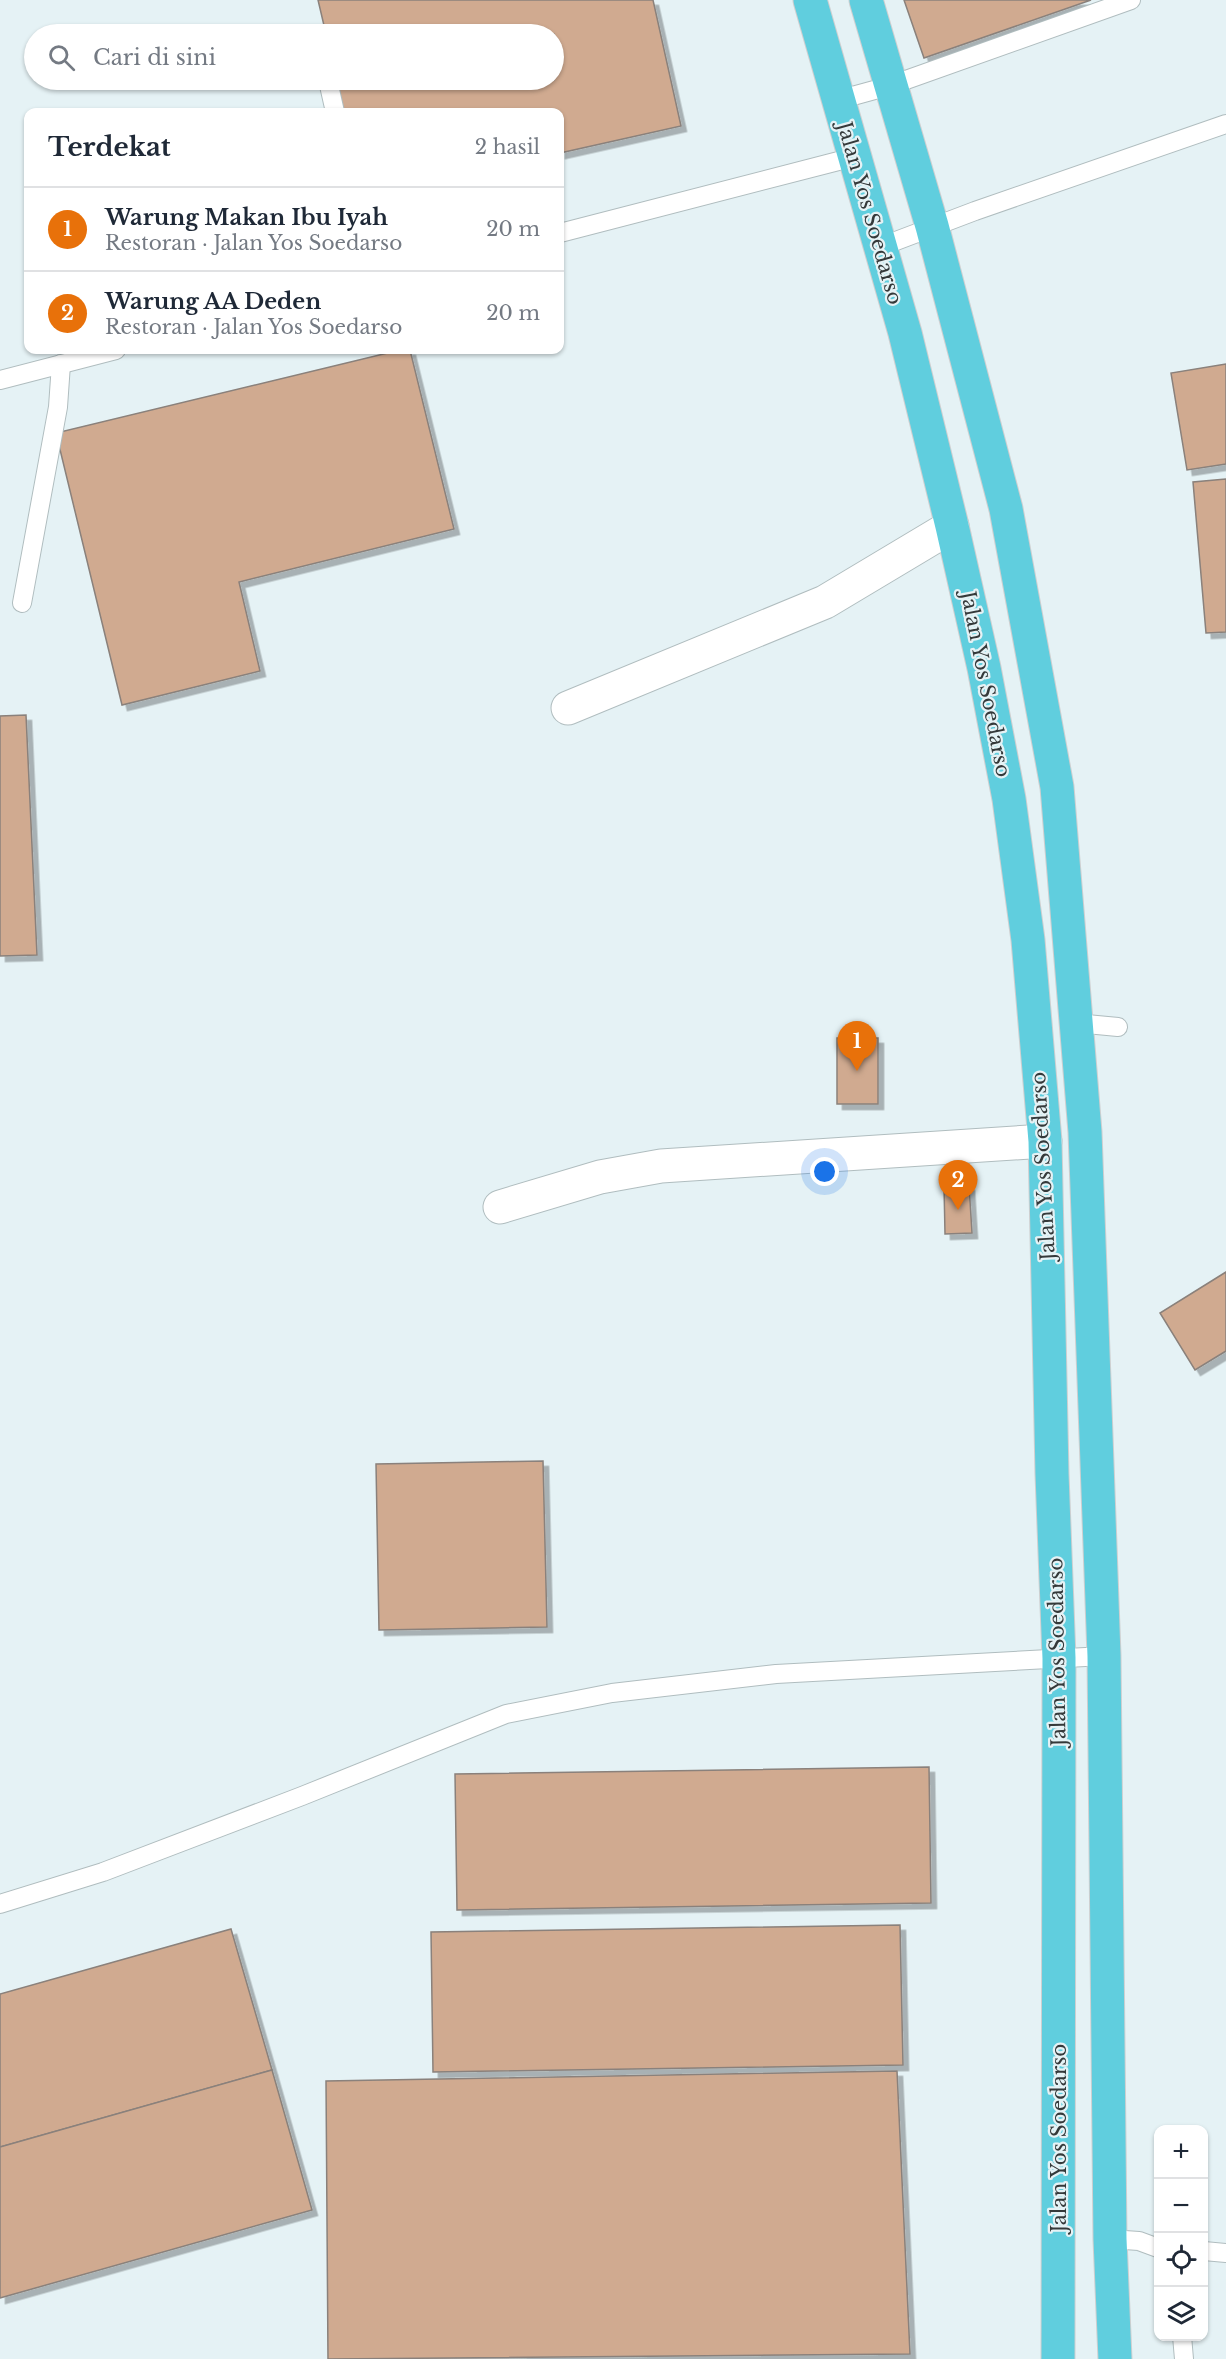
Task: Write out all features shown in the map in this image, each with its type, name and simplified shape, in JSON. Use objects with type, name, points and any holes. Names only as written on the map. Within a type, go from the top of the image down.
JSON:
[{"type":"highway","name":"Jalan Yos Soedarso","points":[[810,0],[880,247],[952,526],[984,668],[1009,799],[1028,940],[1045,1141],[1059,1658],[1058,2359]]},
{"type":"highway","name":"Jalan Yos Soedarso","points":[[866,0],[889,86],[932,226],[1006,510],[1057,787],[1085,1132],[1104,1656],[1110,2239],[1114,2359]]},
{"type":"highway","points":[[1049,1329],[1091,1323]]},
{"type":"street","points":[[568,708],[825,602],[952,526]]},
{"type":"street","points":[[500,1207],[600,1177],[660,1166],[1045,1141]]},
{"type":"lane","points":[[838,100],[889,86],[1131,0]]},
{"type":"lane","points":[[330,90],[334,108]]},
{"type":"lane","points":[[880,247],[932,226],[1226,124]]},
{"type":"lane","points":[[564,233],[854,157]]},
{"type":"lane","points":[[0,380],[100,354]]},
{"type":"lane","points":[[22,603],[58,407],[61,364]]},
{"type":"lane","points":[[1076,1023],[1118,1027]]},
{"type":"lane","points":[[0,1904],[103,1872],[302,1796],[506,1714],[612,1693],[776,1674],[1104,1656]]},
{"type":"lane","points":[[1110,2239],[1139,2241],[1154,2247]]},
{"type":"lane","points":[[1208,2251],[1226,2253]]},
{"type":"lane","points":[[1182,2341],[1184,2359]]},
{"type":"building","points":[[318,0],[653,0],[681,126],[564,152],[564,108],[342,108],[338,90],[564,90],[564,24],[324,24]]},
{"type":"building","points":[[904,0],[1091,0],[924,58]]},
{"type":"building","points":[[383,354],[411,354],[454,529],[239,582],[260,671],[122,705],[56,433]]},
{"type":"building","points":[[1226,364],[1226,464],[1187,470],[1171,373]]},
{"type":"building","points":[[1226,479],[1226,632],[1206,633],[1193,482]]},
{"type":"building","points":[[26,715],[37,955],[0,956],[0,716]]},
{"type":"building","points":[[837,1038],[878,1038],[878,1104],[837,1104]]},
{"type":"building","points":[[969,1185],[972,1233],[945,1234],[944,1186]]},
{"type":"building","points":[[1226,1272],[1226,1351],[1195,1370],[1160,1313]]},
{"type":"building","points":[[543,1461],[547,1627],[379,1630],[376,1464]]},
{"type":"building","points":[[929,1767],[931,1903],[457,1910],[455,1774]]},
{"type":"building","points":[[900,1925],[903,2065],[433,2072],[431,1932]]},
{"type":"building","points":[[231,1929],[272,2070],[0,2147],[0,1994]]},
{"type":"building","points":[[272,2070],[312,2210],[0,2298],[0,2147]]},
{"type":"building","points":[[897,2071],[910,2354],[328,2359],[326,2081]]},
{"type":"place","name":"Warung Makan Ibu Iyah","points":[[857,1071]]},
{"type":"place","name":"Warung AA Deden","points":[[958,1210]]}]
